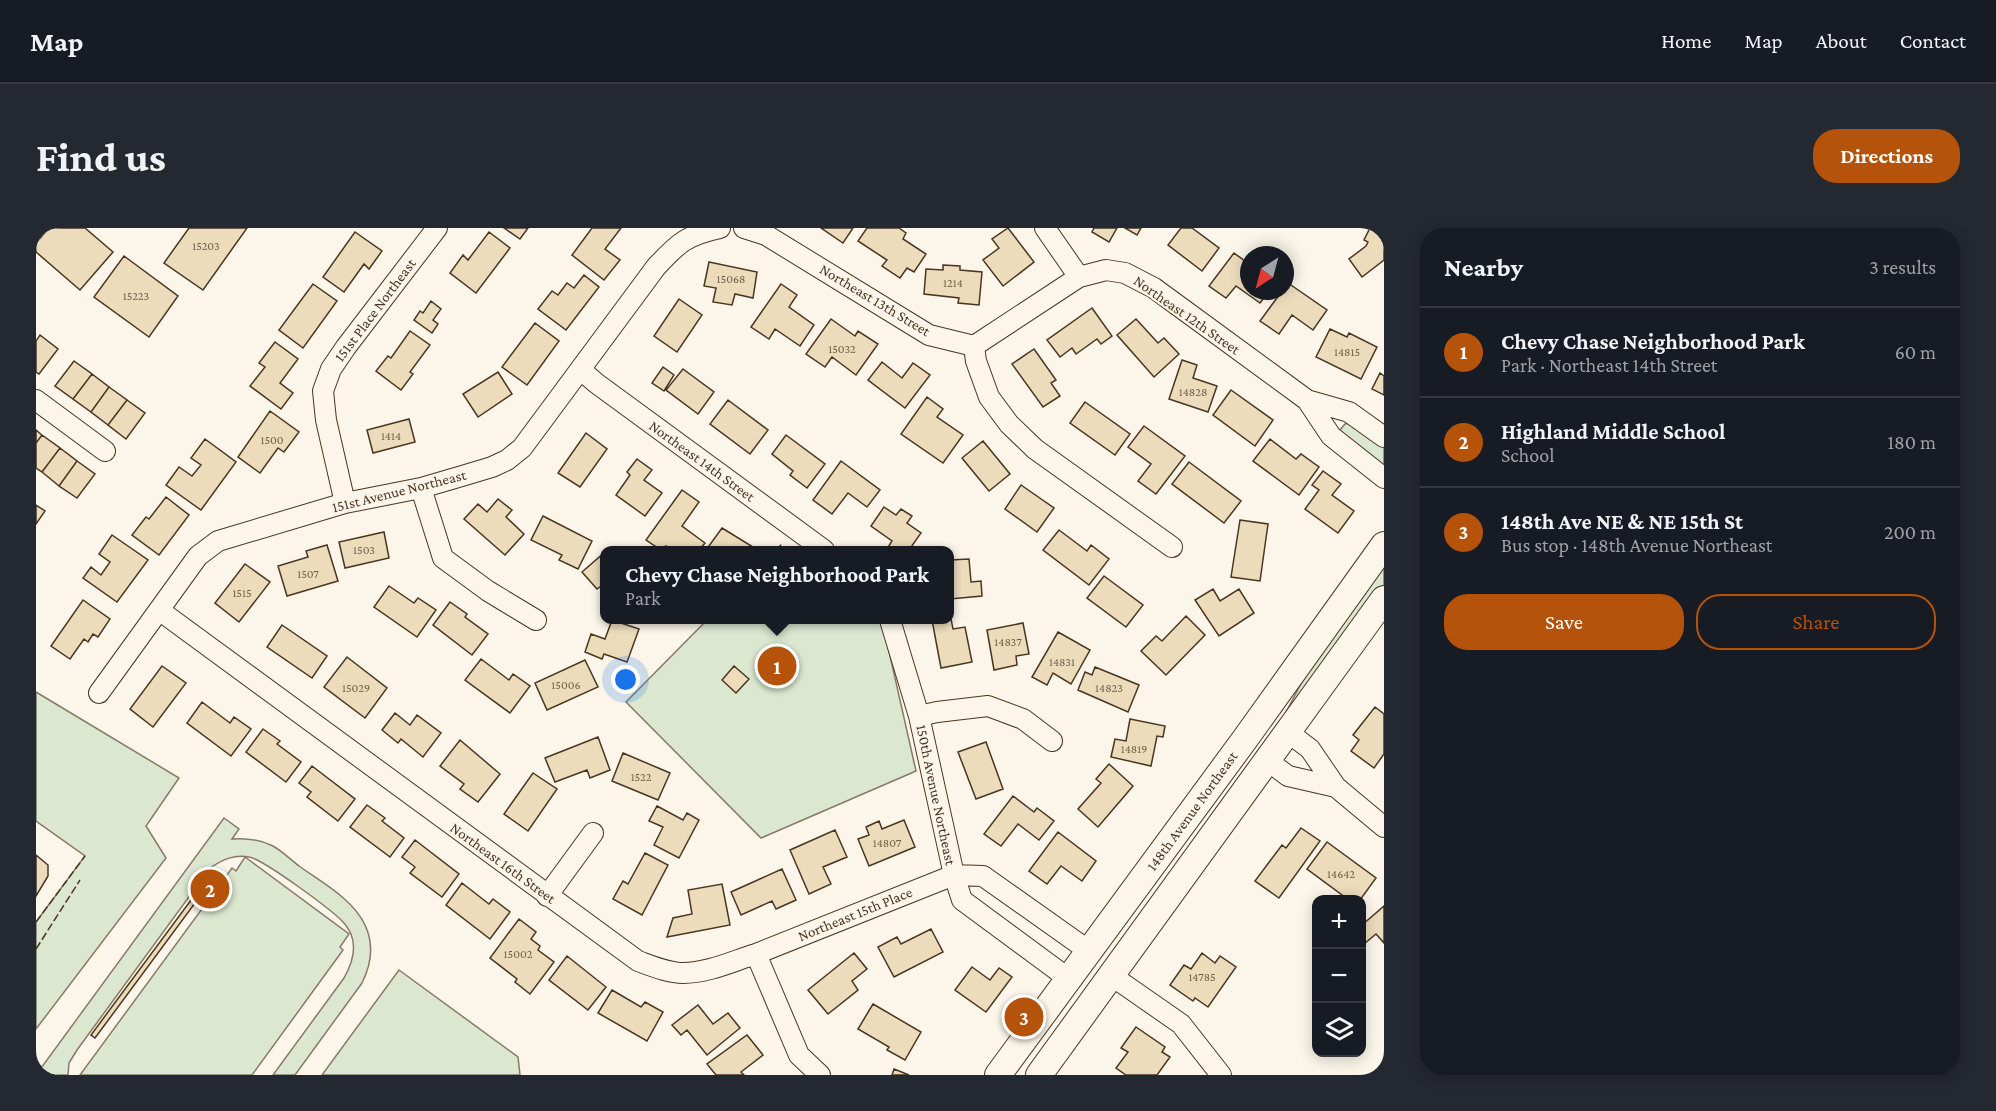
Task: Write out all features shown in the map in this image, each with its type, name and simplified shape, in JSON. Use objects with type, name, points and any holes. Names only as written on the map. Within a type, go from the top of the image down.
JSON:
[{"type":"main road","name":"148th Avenue Northeast","points":[[998,1075],[1245,739],[1384,545]]},
{"type":"main road","points":[[1039,1075],[1384,599]]},
{"type":"main road","points":[[1223,823],[1215,825],[1208,822],[1208,810],[1245,739]]},
{"type":"street","name":"151st Place Northeast","points":[[345,503],[326,420],[323,391],[331,369],[346,347],[437,228]]},
{"type":"street","name":"Northeast 13th Street","points":[[744,228],[766,235],[929,335],[975,346]]},
{"type":"street","points":[[1045,228],[1079,277],[975,346],[976,361],[989,397],[1009,424],[1035,449],[1172,547]]},
{"type":"street","name":"151st Avenue Northeast","points":[[99,693],[198,556],[218,541],[345,503],[421,488],[507,460],[522,448],[656,267],[675,246],[711,230]]},
{"type":"street","name":"Northeast 12th Street","points":[[1079,277],[1106,270],[1125,273],[1144,283],[1307,400],[1350,412],[1384,437]]},
{"type":"street","name":"Northeast 14th Street","points":[[581,369],[596,383],[819,546]]},
{"type":"street","points":[[36,400],[105,451]]},
{"type":"street","name":"Northeast 12th Street","points":[[1307,400],[1331,436],[1384,478]]},
{"type":"street","points":[[421,488],[443,558],[488,591],[536,620]]},
{"type":"street","name":"Northeast 16th Street","points":[[159,609],[638,961],[663,970],[683,973],[706,970],[756,954]]},
{"type":"street","points":[[891,624],[919,716],[988,706],[1023,719],[1052,741]]},
{"type":"street","name":"150th Avenue Northeast","points":[[919,716],[954,875],[962,900],[1069,979]]},
{"type":"street","points":[[1289,733],[1310,749],[1336,787],[1384,827]]},
{"type":"street","points":[[1268,761],[1288,776],[1336,787]]},
{"type":"street","points":[[547,896],[593,833]]},
{"type":"street","points":[[954,875],[983,876],[1089,951]]},
{"type":"street","name":"Northeast 15th Place","points":[[756,954],[954,875]]},
{"type":"street","points":[[756,954],[799,1055],[820,1075]]},
{"type":"street","points":[[1112,976],[1181,1024],[1221,1075]]},
{"type":"green space","points":[[1350,423],[1384,447],[1384,467],[1342,436],[1340,430],[1345,424]]},
{"type":"green space","points":[[1384,566],[1384,588],[1216,812],[1215,810],[1285,714],[1303,680]]},
{"type":"green space","points":[[703,624],[881,624],[916,771],[761,838],[626,702]]},
{"type":"green space","points":[[36,692],[179,778],[146,826],[166,858],[36,1029],[36,922],[85,856],[36,821]]},
{"type":"green space","points":[[224,818],[239,829],[232,839],[253,840],[273,846],[345,899],[360,916],[368,932],[370,954],[368,969],[362,983],[295,1075],[273,1075],[344,978],[353,956],[353,940],[343,922],[282,875],[257,860],[238,856],[228,858],[210,868],[77,1050],[69,1063],[68,1075],[36,1075]]},
{"type":"green space","points":[[245,857],[349,934],[340,947],[343,950],[252,1075],[80,1075],[232,868],[236,871]]},
{"type":"green space","points":[[399,970],[518,1057],[520,1075],[322,1075]]},
{"type":"building","points":[[49,228],[85,228],[113,252],[80,290],[36,252],[36,243]]},
{"type":"building","points":[[189,228],[247,228],[203,290],[164,263]]},
{"type":"building","points":[[504,228],[528,228],[520,239]]},
{"type":"building","points":[[592,228],[621,228],[605,249],[620,260],[604,280],[572,255]]},
{"type":"building","points":[[821,228],[853,228],[843,243]]},
{"type":"building","points":[[867,228],[899,228],[906,233],[903,239],[926,254],[914,272],[907,268],[900,278],[882,266],[887,260],[858,241]]},
{"type":"building","points":[[1008,228],[1034,262],[1003,286],[983,260],[999,248],[992,239]]},
{"type":"building","points":[[1094,228],[1117,228],[1109,242],[1092,232]]},
{"type":"building","points":[[1125,228],[1141,228],[1137,235]]},
{"type":"building","points":[[1181,228],[1192,228],[1219,248],[1202,271],[1168,245]]},
{"type":"building","points":[[1370,228],[1380,230],[1384,228],[1384,260],[1362,277],[1349,259],[1366,246],[1368,242],[1364,240]]},
{"type":"building","points":[[355,232],[382,251],[369,269],[364,264],[344,292],[323,277]]},
{"type":"building","points":[[489,232],[510,248],[476,293],[450,273],[463,255],[468,260]]},
{"type":"building","points":[[1234,253],[1240,257],[1240,289],[1236,286],[1226,298],[1209,286]]},
{"type":"building","points":[[124,256],[178,296],[149,337],[94,297]]},
{"type":"building","points":[[709,262],[757,272],[753,298],[735,294],[732,305],[713,302],[716,288],[704,286]]},
{"type":"building","points":[[943,265],[960,266],[960,270],[982,272],[979,305],[958,303],[959,298],[924,294],[926,269],[943,270]]},
{"type":"building","points":[[584,275],[599,287],[566,330],[538,309],[552,291],[558,295],[567,283],[574,288]]},
{"type":"building","points":[[313,284],[337,301],[303,348],[279,330]]},
{"type":"building","points":[[781,284],[797,295],[789,307],[814,325],[800,346],[775,329],[769,339],[751,327]]},
{"type":"building","points":[[1294,287],[1327,310],[1313,330],[1292,315],[1279,334],[1260,321],[1275,300],[1294,300]]},
{"type":"building","points":[[679,299],[702,315],[677,352],[654,336]]},
{"type":"building","points":[[431,301],[441,309],[433,320],[438,324],[432,333],[414,320],[420,311],[423,313]]},
{"type":"building","points":[[1092,308],[1112,336],[1101,344],[1097,339],[1076,354],[1072,348],[1060,357],[1047,340]]},
{"type":"building","points":[[831,319],[855,336],[858,331],[878,344],[856,375],[832,357],[825,367],[806,354]]},
{"type":"building","points":[[1136,319],[1158,343],[1164,338],[1179,354],[1154,377],[1117,335]]},
{"type":"building","points":[[535,323],[559,341],[527,385],[502,367]]},
{"type":"building","points":[[1330,329],[1347,337],[1349,333],[1377,347],[1361,379],[1316,357]]},
{"type":"building","points":[[410,331],[430,345],[410,372],[413,374],[401,390],[376,371],[388,356],[391,358]]},
{"type":"building","points":[[40,335],[58,349],[39,374],[36,372],[36,341]]},
{"type":"building","points":[[275,342],[298,359],[280,383],[293,393],[281,409],[250,386],[265,367],[259,363]]},
{"type":"building","points":[[1034,349],[1056,380],[1051,383],[1060,396],[1043,407],[1012,364]]},
{"type":"building","points":[[1182,360],[1197,365],[1193,378],[1217,386],[1208,412],[1169,399]]},
{"type":"building","points":[[74,361],[92,374],[73,399],[55,386]]},
{"type":"building","points":[[882,362],[902,378],[913,363],[930,375],[905,408],[868,380]]},
{"type":"building","points":[[663,367],[674,375],[664,391],[652,383]]},
{"type":"building","points":[[683,369],[714,392],[698,414],[666,390]]},
{"type":"building","points":[[498,372],[512,394],[478,417],[463,394]]},
{"type":"building","points":[[1380,373],[1384,376],[1384,395],[1372,389]]},
{"type":"building","points":[[92,374],[109,387],[91,412],[73,399]]},
{"type":"building","points":[[109,387],[127,400],[108,425],[91,412]]},
{"type":"building","points":[[1231,390],[1273,420],[1255,446],[1213,415]]},
{"type":"building","points":[[927,397],[943,409],[937,417],[963,435],[943,463],[901,434]]},
{"type":"building","points":[[127,400],[145,413],[126,439],[108,425]]},
{"type":"building","points":[[728,400],[768,430],[750,454],[710,424]]},
{"type":"building","points":[[1085,402],[1130,434],[1115,455],[1070,423]]},
{"type":"building","points":[[270,411],[299,432],[284,452],[278,448],[260,473],[238,457]]},
{"type":"building","points":[[409,419],[415,442],[373,453],[367,430]]},
{"type":"building","points":[[1144,426],[1185,456],[1156,494],[1138,481],[1151,464],[1128,447]]},
{"type":"building","points":[[36,430],[42,435],[36,443]]},
{"type":"building","points":[[586,433],[607,449],[580,487],[558,473]]},
{"type":"building","points":[[42,435],[60,448],[42,472],[36,468],[36,443]]},
{"type":"building","points":[[786,435],[825,464],[807,488],[790,475],[793,471],[772,454]]},
{"type":"building","points":[[205,439],[236,462],[201,510],[166,485],[179,467],[192,476],[201,465],[191,458]]},
{"type":"building","points":[[1270,439],[1296,459],[1301,454],[1319,467],[1299,495],[1253,461]]},
{"type":"building","points":[[983,441],[1010,474],[989,491],[962,458]]},
{"type":"building","points":[[60,448],[77,461],[59,486],[42,472]]},
{"type":"building","points":[[637,459],[652,470],[644,480],[662,493],[645,516],[616,495],[630,475],[627,472]]},
{"type":"building","points":[[77,461],[95,474],[77,498],[59,486]]},
{"type":"building","points":[[841,461],[880,490],[867,507],[848,493],[832,514],[813,500]]},
{"type":"building","points":[[1189,462],[1241,501],[1224,523],[1172,484]]},
{"type":"building","points":[[1323,471],[1341,484],[1332,495],[1354,511],[1338,533],[1305,509],[1319,490],[1312,485]]},
{"type":"building","points":[[1021,485],[1054,508],[1037,532],[1005,509]]},
{"type":"building","points":[[682,490],[699,502],[682,526],[705,543],[702,546],[655,546],[646,540]]},
{"type":"building","points":[[166,497],[189,515],[159,555],[132,535],[146,517],[149,519]]},
{"type":"building","points":[[498,499],[512,510],[506,517],[524,534],[505,555],[464,519],[478,504],[487,512]]},
{"type":"building","points":[[36,505],[45,511],[36,524]]},
{"type":"building","points":[[884,507],[896,515],[901,509],[912,516],[907,523],[921,533],[912,546],[889,546],[892,541],[871,526]]},
{"type":"building","points":[[543,516],[592,541],[578,569],[559,560],[562,555],[531,540]]},
{"type":"building","points":[[1240,520],[1268,524],[1260,581],[1231,577]]},
{"type":"building","points":[[722,528],[751,546],[709,546]]},
{"type":"building","points":[[1059,530],[1087,551],[1091,545],[1109,559],[1089,585],[1043,550]]},
{"type":"building","points":[[384,532],[389,558],[345,568],[339,542]]},
{"type":"building","points":[[112,535],[148,560],[117,602],[83,578],[91,567],[101,575],[110,562],[99,554]]},
{"type":"building","points":[[327,545],[338,581],[287,596],[278,566],[308,557],[306,551]]},
{"type":"building","points":[[600,556],[600,587],[597,589],[582,572]]},
{"type":"building","points":[[969,559],[971,582],[981,581],[982,596],[954,599],[954,560]]},
{"type":"building","points":[[245,564],[270,582],[239,622],[215,603]]},
{"type":"building","points":[[1104,576],[1143,605],[1126,627],[1087,598]]},
{"type":"building","points":[[389,586],[414,603],[418,598],[436,610],[417,637],[374,607]]},
{"type":"building","points":[[1213,589],[1220,601],[1239,589],[1254,613],[1219,636],[1195,600]]},
{"type":"building","points":[[83,600],[110,619],[98,637],[93,634],[88,642],[84,639],[70,659],[51,646]]},
{"type":"building","points":[[450,602],[467,614],[465,617],[488,634],[472,655],[433,625]]},
{"type":"building","points":[[1186,616],[1205,635],[1166,675],[1141,651],[1156,636],[1162,641]]},
{"type":"building","points":[[1023,623],[1029,654],[1016,656],[1017,665],[994,670],[987,630]]},
{"type":"building","points":[[611,624],[624,624],[639,629],[627,662],[604,654],[602,659],[585,652],[591,634],[605,639]]},
{"type":"building","points":[[933,624],[952,624],[953,629],[965,627],[972,662],[941,668]]},
{"type":"building","points":[[282,625],[327,656],[312,678],[267,647]]},
{"type":"building","points":[[1058,632],[1090,650],[1071,684],[1053,673],[1047,685],[1032,677]]},
{"type":"building","points":[[347,657],[387,688],[365,718],[324,687]]},
{"type":"building","points":[[481,659],[509,680],[513,674],[530,686],[510,713],[465,680]]},
{"type":"building","points":[[585,660],[598,687],[547,710],[535,683]]},
{"type":"building","points":[[162,666],[186,683],[153,727],[130,709]]},
{"type":"building","points":[[734,666],[749,679],[736,693],[722,680]]},
{"type":"building","points":[[1095,667],[1139,685],[1128,712],[1078,690],[1085,672],[1092,675]]},
{"type":"building","points":[[202,702],[230,723],[234,717],[251,729],[231,756],[187,723]]},
{"type":"building","points":[[1375,707],[1384,714],[1384,754],[1374,768],[1351,751],[1359,740],[1353,735]]},
{"type":"building","points":[[395,713],[410,725],[417,715],[441,733],[423,757],[401,739],[398,743],[382,730]]},
{"type":"building","points":[[1130,719],[1165,726],[1163,737],[1157,736],[1151,766],[1111,757],[1115,739],[1126,741]]},
{"type":"building","points":[[263,729],[280,741],[277,744],[301,762],[286,782],[246,752]]},
{"type":"building","points":[[598,737],[610,770],[590,778],[587,770],[555,782],[545,758]]},
{"type":"building","points":[[460,740],[500,774],[478,802],[460,789],[464,784],[440,766]]},
{"type":"building","points":[[986,742],[1003,789],[976,799],[958,752]]},
{"type":"building","points":[[623,753],[670,773],[658,800],[612,781]]},
{"type":"building","points":[[1109,764],[1133,786],[1098,827],[1078,809],[1101,783],[1096,779]]},
{"type":"building","points":[[312,766],[355,799],[338,821],[307,797],[311,792],[299,783]]},
{"type":"building","points":[[533,773],[557,789],[528,831],[504,814]]},
{"type":"building","points":[[1013,796],[1034,812],[1037,808],[1054,821],[1039,840],[1018,824],[1001,846],[984,834]]},
{"type":"building","points":[[367,805],[385,818],[382,821],[404,838],[390,857],[350,827]]},
{"type":"building","points":[[657,806],[683,820],[687,813],[699,820],[679,858],[654,845],[663,827],[649,821]]},
{"type":"building","points":[[904,820],[915,847],[869,866],[858,839],[869,835],[866,827],[879,821],[882,829]]},
{"type":"building","points":[[1301,828],[1320,841],[1279,898],[1255,881],[1282,845],[1286,848]]},
{"type":"building","points":[[835,830],[847,857],[823,867],[831,884],[809,894],[790,850]]},
{"type":"building","points":[[1058,832],[1096,861],[1082,881],[1061,866],[1047,884],[1029,871]]},
{"type":"building","points":[[415,840],[459,874],[442,897],[410,873],[415,867],[402,857]]},
{"type":"building","points":[[1327,842],[1376,878],[1364,895],[1342,895],[1307,869]]},
{"type":"building","points":[[645,853],[668,865],[642,915],[613,899],[623,881],[628,884]]},
{"type":"building","points":[[36,855],[48,865],[48,876],[36,896]]},
{"type":"building","points":[[782,869],[796,900],[776,909],[772,901],[741,915],[731,892]]},
{"type":"building","points":[[462,883],[489,904],[493,899],[510,912],[490,939],[446,905]]},
{"type":"building","points":[[722,884],[730,925],[667,937],[673,918],[692,914],[688,890]]},
{"type":"building","points":[[197,892],[201,895],[95,1038],[91,1035]]},
{"type":"building","points":[[1384,906],[1384,943],[1376,934],[1366,942],[1366,922]]},
{"type":"building","points":[[519,919],[536,932],[531,939],[540,946],[538,950],[554,962],[530,994],[515,982],[517,979],[490,958]]},
{"type":"building","points":[[931,929],[943,952],[894,977],[878,947],[897,937],[901,944]]},
{"type":"building","points":[[854,953],[867,969],[852,981],[858,990],[828,1014],[808,990]]},
{"type":"building","points":[[1202,953],[1215,963],[1220,956],[1236,967],[1208,1007],[1195,998],[1193,1001],[1170,985],[1184,965],[1191,969]]},
{"type":"building","points":[[567,956],[606,987],[588,1010],[549,980]]},
{"type":"building","points":[[972,967],[990,980],[999,968],[1012,977],[986,1012],[955,990]]},
{"type":"building","points":[[612,990],[641,1007],[645,1002],[663,1012],[647,1041],[598,1013]]},
{"type":"building","points":[[873,1004],[921,1032],[905,1060],[887,1050],[889,1047],[858,1029]]},
{"type":"building","points":[[698,1005],[713,1024],[728,1013],[740,1028],[707,1055],[687,1030],[681,1035],[672,1025]]},
{"type":"building","points":[[1136,1027],[1165,1047],[1162,1052],[1170,1057],[1157,1075],[1126,1075],[1116,1068],[1128,1052],[1121,1048]]},
{"type":"building","points":[[747,1035],[763,1055],[741,1072],[744,1075],[716,1075],[707,1064]]},
{"type":"building","points":[[894,1069],[909,1075],[892,1075]]},
{"type":"fence","points":[[36,922],[85,856]]},
{"type":"fence","points":[[36,949],[80,880]]},
{"type":"place","name":"Chevy Chase Neighborhood Park","points":[[777,666]]},
{"type":"place","name":"Highland Middle School","points":[[210,889]]},
{"type":"place","name":"148th Ave NE & NE 15th St","points":[[1024,1017]]}]
